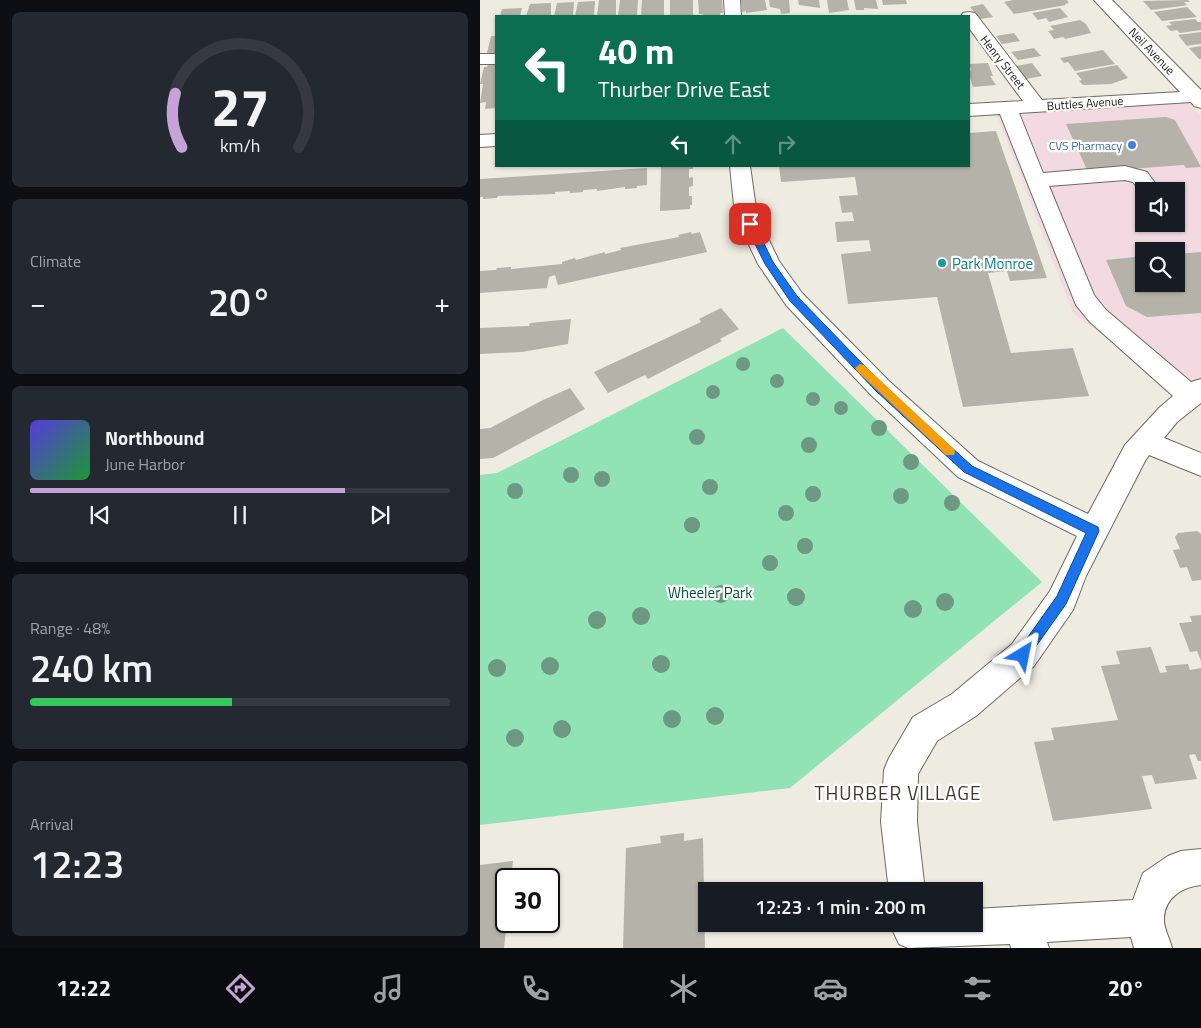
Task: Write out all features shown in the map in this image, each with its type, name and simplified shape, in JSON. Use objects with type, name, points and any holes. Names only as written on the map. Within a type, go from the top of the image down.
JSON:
[{"type":"street","points":[[732,0],[733,15]]},
{"type":"street","name":"Neil Avenue","points":[[1102,0],[1199,98]]},
{"type":"street","name":"Henry Street","points":[[970,21],[1037,106]]},
{"type":"street","points":[[480,59],[495,59]]},
{"type":"street","name":"Buttles Avenue","points":[[970,110],[1199,98]]},
{"type":"street","points":[[906,882],[899,822],[901,770],[925,729],[964,705],[1023,655],[1062,600],[1094,531],[1135,453],[1168,415],[1196,392],[1098,316],[1084,299],[1008,108]]},
{"type":"street","points":[[480,141],[495,140]]},
{"type":"street","points":[[740,167],[746,215],[769,264],[794,299],[880,388],[968,469],[1094,531]]},
{"type":"street","points":[[1036,180],[1125,173],[1140,177],[1144,182]]},
{"type":"street","points":[[1146,442],[1201,465]]},
{"type":"street","points":[[913,934],[1026,936],[1149,933],[1156,886],[1181,869],[1201,867]]},
{"type":"shaded area","points":[[1188,102],[1201,115],[1201,380],[1182,394],[1073,313],[996,113]]},
{"type":"green space","name":"Wheeler Park","points":[[783,328],[1042,582],[790,788],[480,825],[480,475],[497,473]]},
{"type":"building","points":[[599,0],[616,0],[616,15],[597,15]]},
{"type":"building","points":[[620,0],[638,0],[637,15],[618,15]]},
{"type":"building","points":[[642,0],[664,0],[664,15],[641,15]]},
{"type":"building","points":[[670,0],[693,0],[693,15],[670,15]]},
{"type":"building","points":[[698,0],[722,0],[723,13],[720,13],[720,15],[699,14]]},
{"type":"building","points":[[741,0],[765,0],[767,10],[742,12]]},
{"type":"building","points":[[769,0],[789,0],[790,13],[781,14],[780,9],[770,7]]},
{"type":"building","points":[[798,0],[819,0],[820,8],[799,5]]},
{"type":"building","points":[[827,0],[847,0],[849,10],[829,13]]},
{"type":"building","points":[[854,0],[876,0],[878,9],[864,8],[864,10],[856,10]]},
{"type":"building","points":[[882,0],[906,0],[907,4],[883,5]]},
{"type":"building","points":[[1013,0],[1067,0],[1069,3],[1014,14],[1004,2]]},
{"type":"building","points":[[1188,0],[1190,2],[1184,2],[1187,5],[1151,10],[1143,1]]},
{"type":"building","points":[[595,1],[594,15],[575,15],[578,2]]},
{"type":"building","points":[[574,2],[573,15],[554,15],[557,3]]},
{"type":"building","points":[[551,3],[551,15],[526,15],[530,4]]},
{"type":"building","points":[[983,4],[993,17],[980,19],[970,7]]},
{"type":"building","points":[[1187,7],[1197,17],[1162,21],[1154,12]]},
{"type":"building","points":[[522,8],[520,15],[500,15],[502,9]]},
{"type":"building","points":[[1060,8],[1068,17],[1049,22],[1046,18],[1038,20],[1032,13]]},
{"type":"building","points":[[1195,19],[1201,22],[1201,30],[1180,33],[1177,30],[1171,31],[1166,26],[1172,25],[1169,22]]},
{"type":"building","points":[[1080,20],[1086,24],[1091,33],[1065,39],[1063,37],[1054,39],[1048,31],[1054,30],[1050,26]]},
{"type":"building","points":[[1201,32],[1201,44],[1187,46],[1178,35]]},
{"type":"building","points":[[1014,33],[1020,41],[1002,44],[996,36]]},
{"type":"building","points":[[491,36],[495,36],[495,53],[487,53]]},
{"type":"building","points":[[1201,46],[1201,59],[1199,59],[1189,48]]},
{"type":"building","points":[[1034,48],[1041,56],[1018,60],[1011,52]]},
{"type":"building","points":[[1103,50],[1115,64],[1075,71],[1068,62],[1064,63],[1060,58]]},
{"type":"building","points":[[489,61],[495,61],[495,108],[485,109],[486,102],[480,103],[483,84],[480,84],[484,67],[487,67]]},
{"type":"building","points":[[988,63],[993,76],[990,76],[996,85],[973,87],[970,78],[970,64]]},
{"type":"building","points":[[1032,63],[1042,76],[1026,79],[1016,66]]},
{"type":"building","points":[[1117,65],[1128,78],[1111,84],[1083,85],[1079,81],[1082,80],[1076,73]]},
{"type":"building","name":"CVS Pharmacy","points":[[1166,117],[1175,120],[1201,167],[1186,168],[1184,165],[1088,172],[1066,124]]},
{"type":"building","name":"Park Monroe","points":[[996,131],[1047,278],[1010,281],[1007,271],[988,273],[1011,353],[1073,348],[1089,396],[963,407],[937,297],[848,304],[841,254],[871,251],[869,240],[837,242],[835,222],[854,221],[852,212],[842,213],[839,196],[858,195],[855,177],[781,182],[779,167],[970,167],[970,133]]},
{"type":"building","points":[[661,167],[693,167],[693,169],[689,169],[689,178],[693,177],[693,186],[689,187],[689,196],[692,196],[690,209],[660,211]]},
{"type":"building","points":[[647,168],[647,185],[637,186],[637,188],[625,189],[625,187],[597,191],[597,189],[583,190],[583,192],[570,193],[570,191],[555,192],[555,194],[498,196],[497,198],[483,199],[483,197],[480,197],[480,179]]},
{"type":"building","points":[[691,232],[692,234],[700,232],[707,252],[558,285],[555,275],[549,277],[547,288],[480,293],[480,271],[496,270],[497,268],[511,267],[511,269],[562,264],[562,262],[575,258],[576,260],[605,252],[605,254],[621,250],[620,248],[679,237],[678,235]]},
{"type":"building","points":[[1201,252],[1201,313],[1147,317],[1126,306],[1106,260],[1135,257],[1135,292],[1185,292],[1185,253]]},
{"type":"building","points":[[721,308],[739,329],[720,339],[722,341],[648,379],[645,375],[608,393],[594,372],[701,322],[699,319]]},
{"type":"building","points":[[571,319],[568,344],[522,352],[480,354],[480,328],[529,326],[530,323]]},
{"type":"building","points":[[570,388],[585,409],[493,458],[480,459],[480,429],[490,428]]},
{"type":"building","points":[[1197,531],[1201,534],[1201,580],[1192,581],[1187,567],[1180,568],[1173,550],[1180,549],[1175,537],[1178,533]]},
{"type":"building","points":[[1201,615],[1201,661],[1197,651],[1190,652],[1179,623],[1192,622],[1190,616]]},
{"type":"building","points":[[1151,647],[1160,673],[1167,672],[1165,666],[1188,664],[1190,670],[1201,668],[1201,761],[1198,761],[1195,754],[1189,755],[1197,779],[1155,784],[1152,775],[1142,776],[1152,809],[1053,821],[1034,742],[1054,740],[1051,728],[1118,720],[1101,666],[1120,664],[1116,651]]},
{"type":"building","points":[[684,833],[684,841],[703,838],[704,882],[698,882],[698,932],[705,932],[705,948],[623,948],[626,848],[661,843],[660,836]]},
{"type":"building","points":[[513,861],[512,868],[495,868],[495,933],[506,933],[504,948],[480,948],[480,865]]},
{"type":"slow traffic","points":[[860,368],[950,452]]},
{"type":"place","name":"CVS Pharmacy","points":[[1132,145]]},
{"type":"place","name":"Park Monroe","points":[[942,263]]},
{"type":"district","name":"THURBER VILLAGE","points":[[898,792]]},
{"type":"route","points":[[750,224],[769,264],[794,299],[880,388],[968,469],[1094,531],[1073,572],[1062,600],[1023,655]]}]
